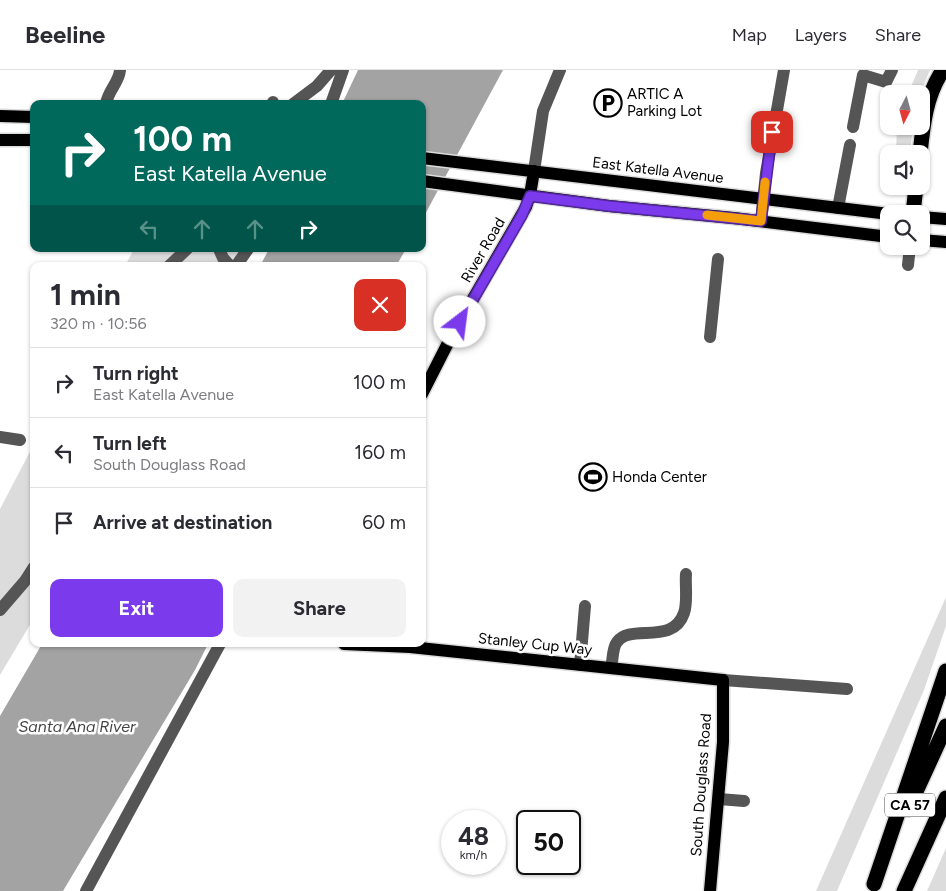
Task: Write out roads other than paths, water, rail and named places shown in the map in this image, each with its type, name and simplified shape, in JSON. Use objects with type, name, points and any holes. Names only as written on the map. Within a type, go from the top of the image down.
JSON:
[{"type":"highway","points":[[921,145],[923,120],[928,100],[943,70]]},
{"type":"highway","points":[[872,888],[946,671]]},
{"type":"highway","name":"CA 57","points":[[872,888],[946,726]]},
{"type":"highway","name":"CA 57","points":[[904,891],[946,800]]},
{"type":"main road","points":[[0,116],[30,117]]},
{"type":"main road","points":[[0,140],[30,140]]},
{"type":"main road","name":"East Katella Avenue","points":[[426,158],[880,213]]},
{"type":"main road","name":"River Road","points":[[426,386],[452,335],[522,215],[530,196],[534,171]]},
{"type":"main road","points":[[426,181],[609,206],[761,221],[880,236]]},
{"type":"main road","points":[[930,218],[946,219]]},
{"type":"main road","points":[[930,241],[946,242]]},
{"type":"main road","name":"Stanley Cup Way","points":[[410,647],[723,680]]},
{"type":"main road","name":"South Douglass Road","points":[[710,891],[723,742],[723,680]]},
{"type":"street","points":[[106,100],[107,94],[120,77],[120,70]]},
{"type":"street","points":[[298,100],[317,86],[331,70]]},
{"type":"street","points":[[332,100],[343,70]]},
{"type":"street","points":[[534,171],[543,111],[560,70]]},
{"type":"street","points":[[761,221],[766,173],[784,70]]},
{"type":"street","points":[[853,127],[863,75],[886,82],[892,70]]},
{"type":"street","points":[[838,208],[850,145]]},
{"type":"street","points":[[173,262],[184,252]]},
{"type":"street","points":[[908,265],[909,255]]},
{"type":"street","points":[[710,337],[718,259]]},
{"type":"street","points":[[0,437],[20,440]]},
{"type":"street","points":[[0,610],[30,574]]},
{"type":"street","points":[[611,668],[615,644],[621,637],[629,633],[654,635],[676,624],[684,613],[686,574]]},
{"type":"street","points":[[580,665],[585,606]]},
{"type":"street","points":[[86,891],[218,647]]},
{"type":"street","points":[[723,680],[847,690]]},
{"type":"street","points":[[719,799],[744,801]]},
{"type":"water","points":[[358,70],[503,70],[426,212],[426,100],[344,100]]},
{"type":"water","points":[[267,252],[404,252],[398,262],[262,262]]},
{"type":"water","name":"Santa Ana River","points":[[40,647],[206,647],[195,670],[63,891],[0,891],[0,716]]},
{"type":"place","name":"ARTIC A Parking Lot","points":[[608,103]]},
{"type":"place","name":"Honda Center","points":[[593,477]]}]
